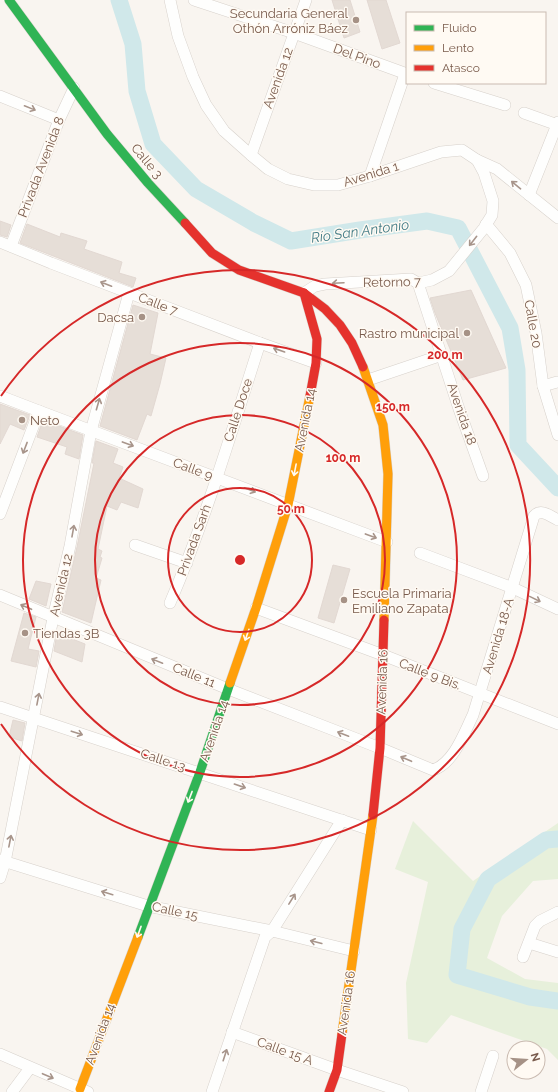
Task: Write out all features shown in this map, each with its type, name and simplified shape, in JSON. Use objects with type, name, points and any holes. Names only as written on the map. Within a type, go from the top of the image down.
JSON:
[{"type":"street","name":"Calle 3","points":[[9,0],[107,134],[148,183],[212,253],[239,270],[304,293]]},
{"type":"street","name":"Avenida 1","points":[[170,0],[178,36],[193,77],[206,105],[224,131],[268,169],[288,179],[314,185],[338,185],[441,152],[462,150],[497,169],[558,218]]},
{"type":"street","name":"Del Pino","points":[[194,0],[294,33],[406,74]]},
{"type":"street","name":"Avenida 12","points":[[251,155],[306,0]]},
{"type":"street","points":[[370,176],[406,74]]},
{"type":"street","points":[[437,84],[505,105]]},
{"type":"street","name":"Privada Avenida 8","points":[[5,244],[74,88]]},
{"type":"street","points":[[0,96],[59,120]]},
{"type":"street","points":[[524,113],[558,124],[529,196]]},
{"type":"street","name":"Retorno 7","points":[[304,293],[315,286],[325,284],[411,279],[418,283],[432,280],[449,271],[492,215],[493,201],[478,160]]},
{"type":"street","name":"Calle 20","points":[[485,226],[510,253],[526,285],[536,333],[543,386],[558,435]]},
{"type":"street","name":"Calle 7","points":[[5,244],[260,344],[316,363]]},
{"type":"street","name":"Avenida 18","points":[[418,283],[457,403],[483,476]]},
{"type":"street","name":"Avenida 12","points":[[0,878],[34,719],[53,618],[70,546],[91,431],[129,293]]},
{"type":"street","points":[[304,293],[317,339],[316,363]]},
{"type":"street","name":"Avenida 16","points":[[304,293],[324,309],[340,326],[352,343],[368,380],[382,425],[388,474],[380,748],[371,830],[337,1070],[329,1092]]},
{"type":"street","name":"Calle Doce","points":[[217,477],[260,344]]},
{"type":"street","points":[[368,380],[442,355]]},
{"type":"street","name":"Avenida 14","points":[[84,1090],[148,906],[200,772],[256,608],[288,505],[316,363]]},
{"type":"street","points":[[543,386],[557,382]]},
{"type":"street","name":"Calle 9","points":[[0,396],[39,412],[217,477],[387,542]]},
{"type":"street","points":[[0,514],[39,412]]},
{"type":"street","name":"Privada Sarh","points":[[170,602],[187,563],[217,477]]},
{"type":"street","name":"Avenida 18-A","points":[[433,770],[443,765],[459,743],[473,714],[534,516],[537,513],[542,512],[558,520]]},
{"type":"street","points":[[135,545],[187,563]]},
{"type":"street","points":[[420,553],[513,588],[558,609]]},
{"type":"street","name":"Calle 11","points":[[0,595],[228,689],[433,770]]},
{"type":"street","name":"Calle 9 Bis.","points":[[256,608],[383,655],[558,724]]},
{"type":"street","name":"Calle 13","points":[[0,707],[200,772],[371,830]]},
{"type":"street","points":[[212,1092],[265,937],[272,931],[342,820]]},
{"type":"street","name":"Calle 15","points":[[3,861],[148,906],[272,931],[354,951]]},
{"type":"street","points":[[523,957],[535,926],[540,921],[558,912]]},
{"type":"street","points":[[529,943],[558,952]]},
{"type":"street","name":"Calle 15 A","points":[[232,1032],[403,1092]]},
{"type":"street","points":[[0,1054],[84,1090]]},
{"type":"street","points":[[481,1092],[493,1056]]},
{"type":"street","points":[[12,1092],[30,1068]]},
{"type":"green space","points":[[413,821],[473,881],[558,823],[558,879],[533,881],[502,916],[487,958],[525,979],[558,983],[558,1060],[546,1049],[546,1040],[522,1040],[451,1015],[427,1043],[408,1039],[406,983],[428,882],[395,869]]},
{"type":"building","points":[[332,0],[350,0],[360,32],[344,38]]},
{"type":"building","points":[[367,0],[386,0],[400,43],[382,49]]},
{"type":"building","points":[[0,221],[11,225],[7,237],[0,235]]},
{"type":"building","points":[[27,224],[60,237],[61,233],[87,241],[84,249],[122,262],[119,273],[136,278],[133,287],[20,243]]},
{"type":"building","name":"Rastro municipal","points":[[471,290],[506,368],[463,380],[430,298]]},
{"type":"building","points":[[133,305],[158,313],[150,354],[166,358],[151,416],[147,414],[137,440],[100,426]]},
{"type":"building","points":[[0,404],[30,415],[24,430],[10,424],[0,444]]},
{"type":"building","points":[[43,420],[83,435],[79,459],[65,454],[67,447],[37,437]]},
{"type":"building","points":[[96,441],[118,449],[113,463],[123,467],[119,478],[143,489],[138,508],[121,502],[117,510],[107,506],[98,549],[102,551],[100,557],[102,558],[96,578],[101,580],[91,623],[62,612],[94,463],[92,463]]},
{"type":"building","points":[[333,565],[350,569],[334,623],[318,618]]},
{"type":"building","points":[[36,581],[51,584],[46,606],[29,599]]},
{"type":"building","name":"Tiendas 3B","points":[[24,613],[36,617],[28,649],[39,651],[36,667],[11,661]]},
{"type":"building","points":[[57,633],[85,644],[82,662],[54,651]]},
{"type":"building","points":[[13,720],[25,723],[22,741],[9,737]]},
{"type":"waterway","name":"Río San Antonio","points":[[119,0],[133,44],[137,91],[153,144],[196,189],[254,223],[291,241],[427,221],[458,228],[510,328],[517,370],[518,445],[558,488]]},
{"type":"waterway","name":"Río San Antonio","points":[[558,839],[546,840],[488,879],[462,929],[457,975],[530,997],[558,1001]]},
{"type":"traffic: fast","points":[[9,0],[107,134],[148,183],[185,223]]},
{"type":"traffic: fast","points":[[138,937],[200,772],[230,683]]},
{"type":"traffic: slow","points":[[363,367],[383,425],[388,474],[384,620]]},
{"type":"traffic: slow","points":[[230,683],[256,608],[288,505],[310,396]]},
{"type":"traffic: slow","points":[[342,1034],[373,815]]},
{"type":"traffic: slow","points":[[80,1089],[138,937]]},
{"type":"traffic: jam","points":[[185,223],[212,253],[239,270],[304,293],[325,309],[340,325],[352,343],[363,367]]},
{"type":"traffic: jam","points":[[304,293],[317,339],[316,363],[310,396]]},
{"type":"traffic: jam","points":[[373,815],[380,748],[384,620]]},
{"type":"traffic: jam","points":[[329,1092],[337,1070],[342,1034]]},
{"type":"place","name":"Secundaria General Othón Arróniz Báez","points":[[356,20]]},
{"type":"place","name":"Dacsa","points":[[142,317]]},
{"type":"place","name":"Rastro municipal","points":[[467,333]]},
{"type":"place","name":"Neto","points":[[22,420]]},
{"type":"place","name":"Escuela Primaria Emiliano Zapata","points":[[344,600]]},
{"type":"place","name":"Tiendas 3B","points":[[25,633]]}]
